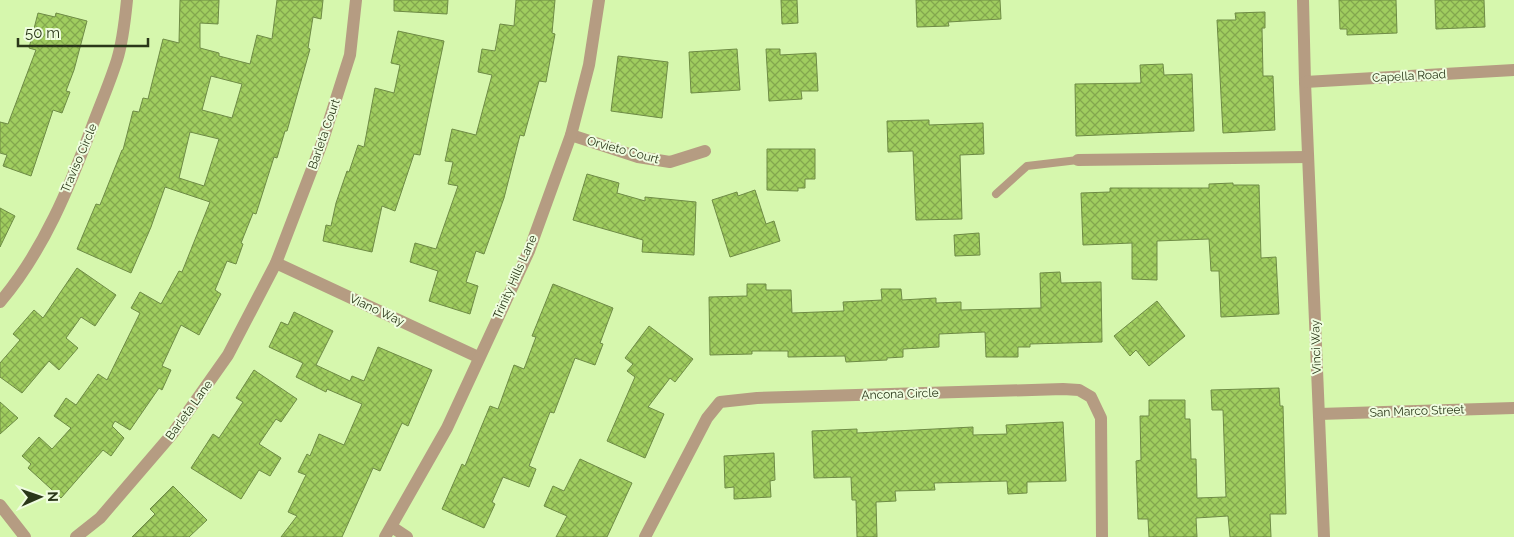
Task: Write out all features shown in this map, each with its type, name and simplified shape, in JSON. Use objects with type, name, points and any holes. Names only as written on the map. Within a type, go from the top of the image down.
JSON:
[{"type":"street","name":"Traviso Circle","points":[[0,302],[13,288],[49,229],[84,150],[118,59],[125,26],[127,0]]},
{"type":"street","name":"Barleta Court","points":[[276,263],[322,143],[350,54],[356,0]]},
{"type":"street","name":"Trinity Hills Lane","points":[[388,532],[447,428],[529,251],[571,135],[589,65],[599,0]]},
{"type":"street","name":"Vinci Way","points":[[1303,0],[1324,537]]},
{"type":"street","name":"Capella Road","points":[[1305,82],[1514,70]]},
{"type":"street","name":"Orvieto Court","points":[[571,135],[638,157],[670,162],[705,150]]},
{"type":"street","points":[[1078,160],[1308,157]]},
{"type":"street","name":"Viano Way","points":[[276,263],[478,358]]},
{"type":"street","name":"Barleta Lane","points":[[76,537],[100,518],[173,433],[228,355],[276,263]]},
{"type":"street","name":"Ancona Circle","points":[[645,537],[707,418],[720,402],[757,398],[1063,389],[1079,390],[1091,398],[1101,418],[1102,537]]},
{"type":"street","name":"San Marco Street","points":[[1319,414],[1514,408]]},
{"type":"street","points":[[0,505],[25,537]]},
{"type":"street","points":[[388,532],[407,537]]},
{"type":"lane","points":[[996,194],[1027,166],[1078,160]]},
{"type":"building","points":[[180,0],[219,0],[218,24],[200,23],[200,48],[219,53],[219,56],[250,64],[257,35],[272,39],[277,0],[323,0],[321,19],[313,17],[308,48],[310,49],[287,131],[285,131],[277,158],[274,157],[256,214],[253,213],[241,243],[243,244],[236,264],[227,261],[215,290],[221,294],[199,335],[181,325],[162,366],[171,370],[162,390],[159,388],[130,430],[115,421],[112,426],[124,438],[111,456],[103,450],[61,498],[28,468],[31,464],[22,456],[39,437],[52,449],[71,428],[54,416],[66,398],[76,405],[98,374],[107,380],[140,313],[131,308],[140,292],[161,304],[179,271],[182,272],[210,202],[165,187],[151,227],[131,273],[77,249],[96,204],[100,205],[123,150],[133,111],[139,112],[143,98],[148,99],[163,39],[179,43]],"holes":[[[211,76],[242,84],[232,118],[202,110]],[[190,132],[219,139],[204,186],[179,178]]]},
{"type":"building","points":[[394,0],[448,0],[447,14],[394,11]]},
{"type":"building","points":[[516,0],[555,0],[552,33],[555,34],[546,82],[539,81],[524,136],[520,135],[504,198],[484,254],[476,251],[466,282],[478,286],[470,314],[429,301],[438,271],[410,262],[415,243],[436,249],[458,186],[448,184],[453,162],[445,161],[452,129],[476,135],[492,75],[478,72],[482,49],[495,51],[500,24],[514,26]]},
{"type":"building","points":[[781,0],[797,0],[798,23],[782,24]]},
{"type":"building","points":[[916,0],[1000,0],[1001,19],[948,22],[949,26],[917,27]]},
{"type":"building","points":[[1339,0],[1396,0],[1397,33],[1347,35],[1347,29],[1340,29]]},
{"type":"building","points":[[1435,0],[1484,0],[1485,27],[1436,29]]},
{"type":"building","points":[[1265,12],[1265,28],[1262,28],[1263,76],[1273,76],[1275,130],[1223,133],[1217,20],[1236,20],[1235,13]]},
{"type":"building","points":[[38,13],[55,17],[56,13],[87,21],[74,70],[66,91],[70,92],[62,113],[53,110],[31,176],[3,166],[7,155],[0,153],[0,122],[8,124],[36,50],[29,48]]},
{"type":"building","points":[[398,31],[444,41],[420,155],[414,154],[395,211],[382,206],[372,252],[323,241],[326,225],[331,226],[336,203],[358,145],[364,147],[375,88],[394,93],[400,65],[391,63]]},
{"type":"building","points":[[737,49],[740,90],[691,93],[689,52]]},
{"type":"building","points":[[766,49],[780,49],[780,55],[816,53],[818,91],[801,91],[802,99],[769,101]]},
{"type":"building","points":[[618,56],[668,62],[662,118],[611,111]]},
{"type":"building","points":[[1163,64],[1164,75],[1192,74],[1194,131],[1076,136],[1075,84],[1141,83],[1140,65]]},
{"type":"building","points":[[929,120],[929,125],[983,123],[984,154],[960,155],[962,219],[916,220],[913,151],[888,152],[887,121]]},
{"type":"building","points":[[767,149],[815,149],[815,179],[805,179],[805,188],[798,188],[798,191],[767,190]]},
{"type":"building","points":[[587,174],[619,183],[617,193],[645,201],[645,197],[696,202],[694,255],[642,252],[643,240],[573,220]]},
{"type":"building","points":[[1233,183],[1233,185],[1259,185],[1261,258],[1276,257],[1279,314],[1221,317],[1219,271],[1211,271],[1209,239],[1157,241],[1157,280],[1132,279],[1132,243],[1083,245],[1081,193],[1110,192],[1110,188],[1209,188],[1209,184]]},
{"type":"building","points":[[755,190],[766,224],[774,221],[780,241],[730,257],[712,200],[737,192],[738,196]]},
{"type":"building","points":[[0,208],[15,216],[0,247]]},
{"type":"building","points":[[979,233],[980,255],[955,256],[954,235]]},
{"type":"building","points":[[77,268],[116,295],[95,326],[81,317],[66,338],[78,348],[59,370],[49,361],[22,393],[0,377],[0,363],[20,340],[13,334],[34,310],[43,318]]},
{"type":"building","points":[[1060,272],[1061,283],[1101,282],[1102,342],[1030,344],[1030,347],[1018,347],[1018,357],[986,357],[985,332],[939,334],[939,347],[903,349],[903,357],[887,358],[887,360],[846,362],[845,356],[788,357],[788,351],[752,351],[752,354],[710,355],[709,297],[747,296],[747,284],[766,284],[766,290],[791,290],[792,313],[844,311],[843,302],[882,300],[881,289],[901,289],[902,300],[936,298],[936,303],[961,302],[961,310],[1041,308],[1040,273]]},
{"type":"building","points":[[553,284],[613,308],[600,343],[603,344],[595,365],[575,358],[554,413],[550,412],[529,466],[536,469],[529,487],[503,477],[492,502],[495,504],[484,528],[442,509],[462,464],[465,466],[490,406],[498,409],[514,365],[524,369],[536,337],[532,336]]},
{"type":"building","points":[[1157,301],[1185,336],[1149,366],[1136,350],[1130,356],[1114,336]]},
{"type":"building","points":[[294,312],[333,331],[316,365],[350,381],[352,376],[364,381],[378,347],[432,370],[408,426],[402,423],[380,471],[373,468],[342,537],[281,537],[297,516],[288,512],[306,475],[298,472],[307,454],[310,456],[319,434],[344,445],[362,404],[327,389],[326,392],[296,377],[303,363],[269,347],[281,322],[288,325]]},
{"type":"building","points":[[649,326],[693,359],[675,382],[670,378],[648,407],[664,414],[645,458],[607,441],[635,377],[627,371],[633,364],[625,358]]},
{"type":"building","points":[[254,370],[297,399],[281,422],[276,419],[259,444],[281,458],[270,476],[259,470],[241,499],[191,468],[213,434],[219,438],[243,402],[236,398]]},
{"type":"building","points":[[1279,388],[1280,406],[1283,406],[1286,514],[1270,514],[1271,537],[1230,537],[1228,516],[1196,518],[1197,537],[1149,537],[1148,519],[1138,519],[1136,461],[1141,460],[1140,416],[1149,416],[1149,400],[1185,400],[1185,419],[1190,419],[1191,459],[1196,459],[1197,498],[1226,497],[1223,410],[1212,410],[1211,390]]},
{"type":"building","points":[[0,402],[18,418],[0,434]]},
{"type":"building","points":[[1063,422],[1066,481],[1027,482],[1027,493],[1008,494],[1007,481],[934,483],[935,490],[895,491],[896,501],[876,502],[877,537],[857,537],[856,500],[852,500],[851,477],[814,478],[812,431],[857,429],[857,433],[973,427],[973,435],[1007,434],[1006,425]]},
{"type":"building","points":[[774,453],[775,480],[770,481],[771,497],[734,499],[734,487],[725,488],[724,456]]},
{"type":"building","points":[[580,459],[632,483],[607,537],[556,537],[567,516],[544,506],[553,486],[564,491]]},
{"type":"building","points":[[173,486],[207,520],[189,537],[132,537],[155,514],[150,509]]}]
